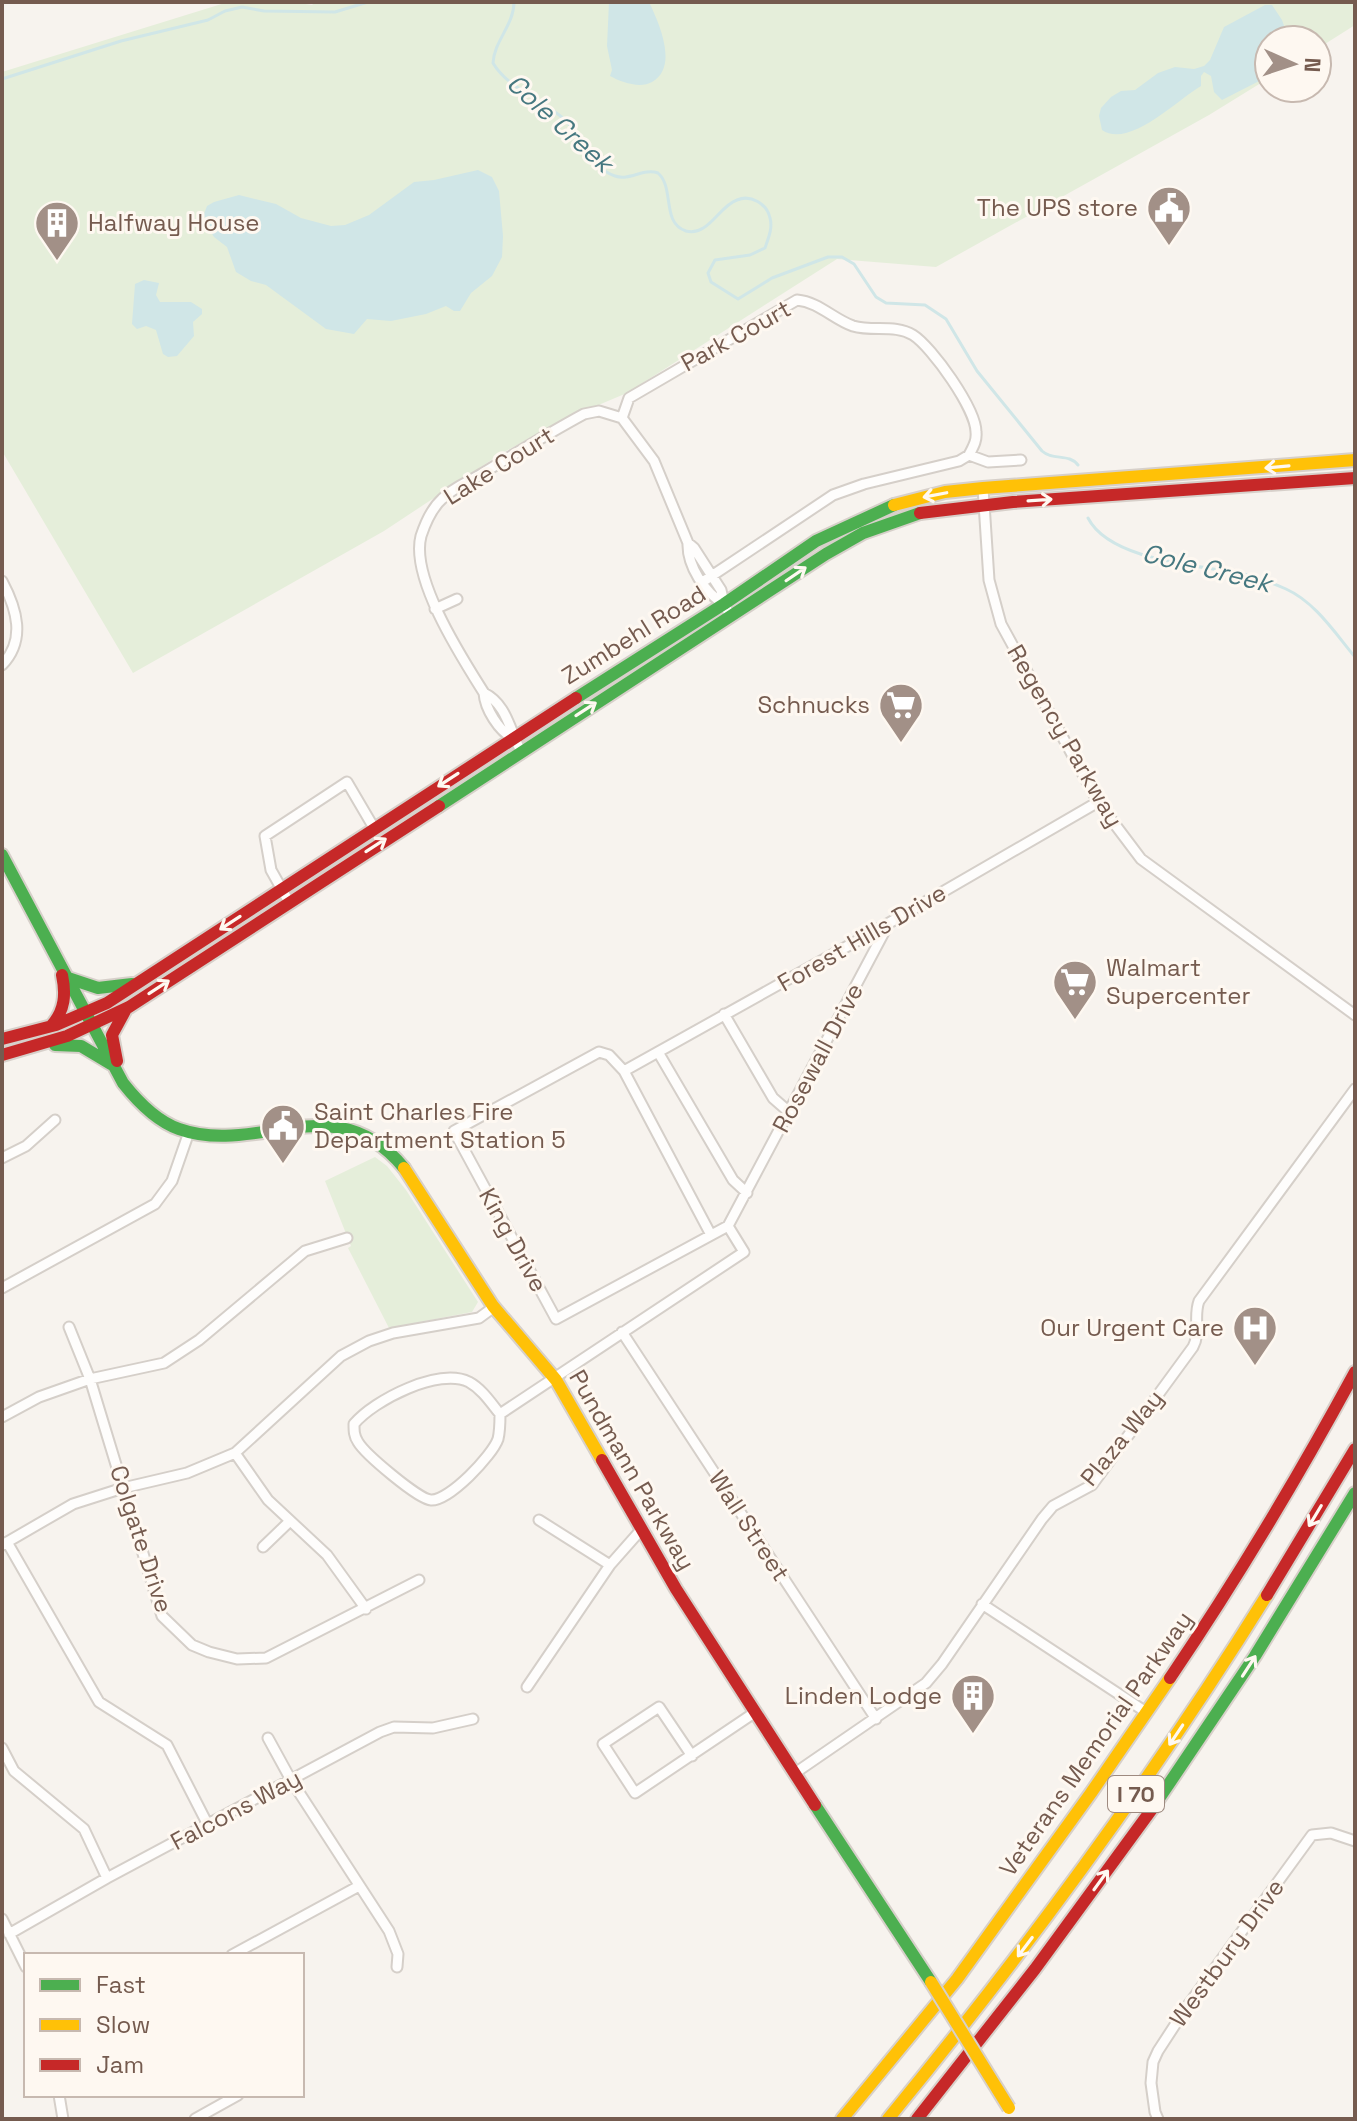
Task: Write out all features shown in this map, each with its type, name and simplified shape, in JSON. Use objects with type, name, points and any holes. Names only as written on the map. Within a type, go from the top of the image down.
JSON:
[{"type":"main road","points":[[1339,462],[1355,454]]},
{"type":"main road","name":"Zumbehl Road","points":[[2,1055],[40,1047],[89,1020],[139,982],[724,604],[816,541],[870,514],[912,499],[983,488],[1355,460]]},
{"type":"main road","points":[[1135,478],[1136,493]]},
{"type":"main road","name":"Zumbehl Road","points":[[2,1039],[89,1020],[129,1007],[826,554],[863,533],[921,513],[984,505],[1355,478]]},
{"type":"main road","points":[[1318,480],[1355,487]]},
{"type":"main road","name":"Pundmann Parkway","points":[[2,855],[123,1083],[158,1118],[189,1132],[223,1135],[311,1124],[349,1131],[382,1147],[404,1168],[494,1307],[555,1379],[640,1531],[1012,2113]]},
{"type":"main road","points":[[50,1027],[58,1019],[65,1002],[58,961]]},
{"type":"main road","points":[[67,978],[98,988],[139,982]]},
{"type":"main road","points":[[123,1083],[112,1035],[120,1016],[129,1007]]},
{"type":"main road","points":[[40,1047],[64,1044],[81,1046],[115,1067]]},
{"type":"main road","name":"Veterans Memorial Parkway","points":[[842,2119],[957,1979],[1206,1625],[1296,1480],[1355,1372]]},
{"type":"main road","name":"I 70","points":[[888,2119],[1000,1979],[1126,1808],[1238,1641],[1355,1449]]},
{"type":"main road","name":"I 70","points":[[917,2119],[1043,1960],[1152,1809],[1255,1657],[1355,1493]]},
{"type":"street","name":"Park Court","points":[[622,418],[629,398],[797,300],[808,302],[851,325],[899,329],[922,341],[969,407],[977,434],[969,455]]},
{"type":"street","name":"Lake Court","points":[[521,751],[502,710],[490,695],[484,693],[435,609],[426,583],[420,538],[440,500],[459,485],[584,414],[599,411],[622,418]]},
{"type":"street","points":[[622,418],[654,461],[701,583],[711,597],[724,604]]},
{"type":"street","points":[[701,583],[833,495],[864,484],[959,461],[969,455],[988,462],[1021,460]]},
{"type":"street","name":"Regency Parkway","points":[[983,488],[989,580],[1001,624],[1098,802],[1141,859],[1355,1015]]},
{"type":"street","points":[[688,543],[721,590],[731,617]]},
{"type":"street","points":[[2,581],[13,601],[18,627],[10,656],[2,665]]},
{"type":"street","points":[[435,609],[457,599]]},
{"type":"street","points":[[289,902],[271,870],[265,836],[347,782],[374,828]]},
{"type":"street","name":"Forest Hills Drive","points":[[624,1071],[1098,802]]},
{"type":"street","name":"Rosewall Drive","points":[[728,1226],[889,923]]},
{"type":"street","points":[[724,1014],[773,1098],[789,1112]]},
{"type":"street","name":"King Drive","points":[[624,1071],[609,1055],[599,1052],[454,1131],[556,1319],[711,1235]]},
{"type":"street","points":[[658,1052],[733,1180],[747,1193]]},
{"type":"street","points":[[500,1414],[744,1252],[728,1226],[711,1235],[624,1071]]},
{"type":"street","name":"Plaza Way","points":[[795,1773],[926,1683],[1047,1512],[1092,1485],[1193,1347],[1198,1335],[1195,1317],[1199,1301],[1355,1089]]},
{"type":"street","points":[[2,1158],[26,1146],[55,1120]]},
{"type":"street","points":[[2,1288],[155,1204],[172,1181],[189,1132]]},
{"type":"street","points":[[2,1417],[39,1397],[90,1379],[164,1363],[199,1340],[305,1251],[347,1238]]},
{"type":"street","points":[[208,1825],[167,1745],[99,1702],[5,1543],[73,1504],[187,1473],[235,1453],[341,1356],[369,1341],[393,1333],[479,1318],[494,1307]]},
{"type":"street","name":"Colgate Drive","points":[[69,1327],[90,1379],[162,1616],[192,1645],[237,1659],[266,1658],[419,1580]]},
{"type":"street","name":"Wall Street","points":[[622,1332],[876,1719]]},
{"type":"street","points":[[467,1381],[482,1392],[500,1414],[498,1440],[449,1495],[438,1499],[426,1500],[367,1454],[353,1432],[354,1424],[374,1406],[402,1389],[434,1382],[467,1381]]},
{"type":"street","points":[[235,1453],[268,1500],[327,1555],[366,1609]]},
{"type":"street","points":[[539,1520],[610,1565]]},
{"type":"street","points":[[263,1547],[290,1521]]},
{"type":"street","points":[[527,1687],[610,1565],[640,1531]]},
{"type":"street","points":[[982,1604],[1146,1712]]},
{"type":"street","points":[[692,1756],[659,1707],[603,1744],[635,1793],[692,1756],[754,1713]]},
{"type":"street","name":"Falcons Way","points":[[9,1934],[107,1878],[387,1729],[433,1728],[473,1719]]},
{"type":"street","points":[[268,1738],[291,1780],[389,1931],[398,1954],[397,1967]]},
{"type":"street","points":[[2,1748],[14,1771],[84,1829],[107,1878]]},
{"type":"street","name":"Westbury Drive","points":[[1158,2119],[1152,2094],[1153,2062],[1186,2008],[1312,1835],[1331,1833],[1355,1841]]},
{"type":"street","points":[[236,1953],[359,1886]]},
{"type":"street","points":[[2,1919],[24,1963]]},
{"type":"street","points":[[59,2097],[63,2119]]},
{"type":"street","points":[[195,2119],[234,2097]]},
{"type":"green space","points":[[228,2],[312,5],[315,2],[1355,2],[1355,25],[1333,39],[1333,24],[1253,24],[1253,88],[936,267],[837,259],[627,393],[558,422],[499,455],[384,531],[133,673],[2,451],[2,72]]},
{"type":"green space","points":[[375,1157],[387,1166],[406,1190],[478,1302],[472,1312],[389,1328],[348,1248],[351,1246],[325,1181]]},
{"type":"shaded area","points":[[609,2],[649,2],[666,56],[660,75],[652,82],[636,85],[610,76],[612,70],[607,46]]},
{"type":"shaded area","points":[[1265,5],[1272,5],[1282,20],[1283,24],[1253,24],[1253,84],[1222,100],[1214,92],[1211,76],[1204,72],[1201,86],[1139,128],[1113,134],[1102,130],[1101,108],[1111,97],[1121,91],[1135,90],[1158,73],[1175,67],[1194,69],[1204,66],[1210,60],[1224,27]]},
{"type":"shaded area","points":[[478,170],[492,177],[499,191],[502,257],[492,276],[471,293],[460,311],[446,306],[426,314],[391,321],[367,319],[354,334],[326,329],[266,285],[236,272],[227,247],[214,237],[204,214],[207,206],[214,202],[239,195],[276,204],[301,218],[331,226],[345,225],[369,215],[414,182]]},
{"type":"shaded area","points":[[144,280],[159,283],[156,295],[160,302],[191,302],[202,309],[202,314],[193,322],[194,336],[177,356],[163,354],[156,330],[146,326],[137,329],[132,324],[135,284]]},
{"type":"waterway","name":"Cole Creek","points":[[2,79],[121,41],[208,20],[242,7],[264,11],[335,12],[368,2]]},
{"type":"waterway","name":"Cole Creek","points":[[514,2],[493,63],[508,80],[566,121],[599,167],[621,177],[658,173],[666,187],[673,221],[686,231],[701,230],[731,203],[742,198],[753,199],[766,208],[771,226],[765,248],[750,255],[715,260],[708,273],[711,282],[738,299],[772,278],[828,257],[842,257],[854,264],[876,297],[886,303],[925,305],[946,319],[977,371],[1042,451],[1070,459],[1078,465]]},
{"type":"waterway","name":"Cole Creek","points":[[1088,518],[1099,532],[1133,551],[1175,563],[1246,575],[1286,589],[1315,610],[1355,657]]},
{"type":"traffic: fast","points":[[576,698],[816,541],[894,505]]},
{"type":"traffic: fast","points":[[439,806],[826,554],[863,533],[920,513]]},
{"type":"traffic: fast","points":[[2,855],[123,1083],[155,1116],[179,1129],[209,1135],[323,1126],[351,1130],[378,1143],[404,1168]]},
{"type":"traffic: fast","points":[[68,978],[98,988],[132,984]]},
{"type":"traffic: fast","points":[[55,1045],[81,1046],[111,1064]]},
{"type":"traffic: fast","points":[[1152,1809],[1255,1656],[1355,1493]]},
{"type":"traffic: fast","points":[[815,1805],[931,1982]]},
{"type":"traffic: slow","points":[[894,505],[945,492],[983,488],[1355,460]]},
{"type":"traffic: slow","points":[[404,1168],[493,1306],[556,1380],[602,1460]]},
{"type":"traffic: slow","points":[[888,2119],[1086,1863],[1179,1731],[1267,1595]]},
{"type":"traffic: slow","points":[[842,2119],[957,1979],[1170,1678]]},
{"type":"traffic: slow","points":[[931,1982],[1009,2108]]},
{"type":"traffic: jam","points":[[920,513],[1013,502],[1355,478]]},
{"type":"traffic: jam","points":[[2,1039],[56,1025],[107,1003],[576,698]]},
{"type":"traffic: jam","points":[[2,1055],[67,1036],[129,1007],[439,806]]},
{"type":"traffic: jam","points":[[52,1025],[60,1014],[63,1002],[62,975]]},
{"type":"traffic: jam","points":[[117,1061],[112,1035],[125,1011]]},
{"type":"traffic: jam","points":[[1170,1678],[1266,1527],[1355,1372]]},
{"type":"traffic: jam","points":[[1267,1595],[1355,1449]]},
{"type":"traffic: jam","points":[[602,1460],[676,1589],[815,1805]]},
{"type":"traffic: jam","points":[[917,2119],[1035,1969],[1152,1809]]},
{"type":"place","name":"The UPS store","points":[[1169,247]]},
{"type":"place","name":"Halfway House","points":[[57,262]]},
{"type":"place","name":"Schnucks","points":[[901,744]]},
{"type":"place","name":"Walmart Supercenter","points":[[1075,1021]]},
{"type":"place","name":"Saint Charles Fire Department Station 5","points":[[283,1165]]},
{"type":"place","name":"Our Urgent Care","points":[[1255,1367]]},
{"type":"place","name":"Linden Lodge","points":[[973,1735]]}]
